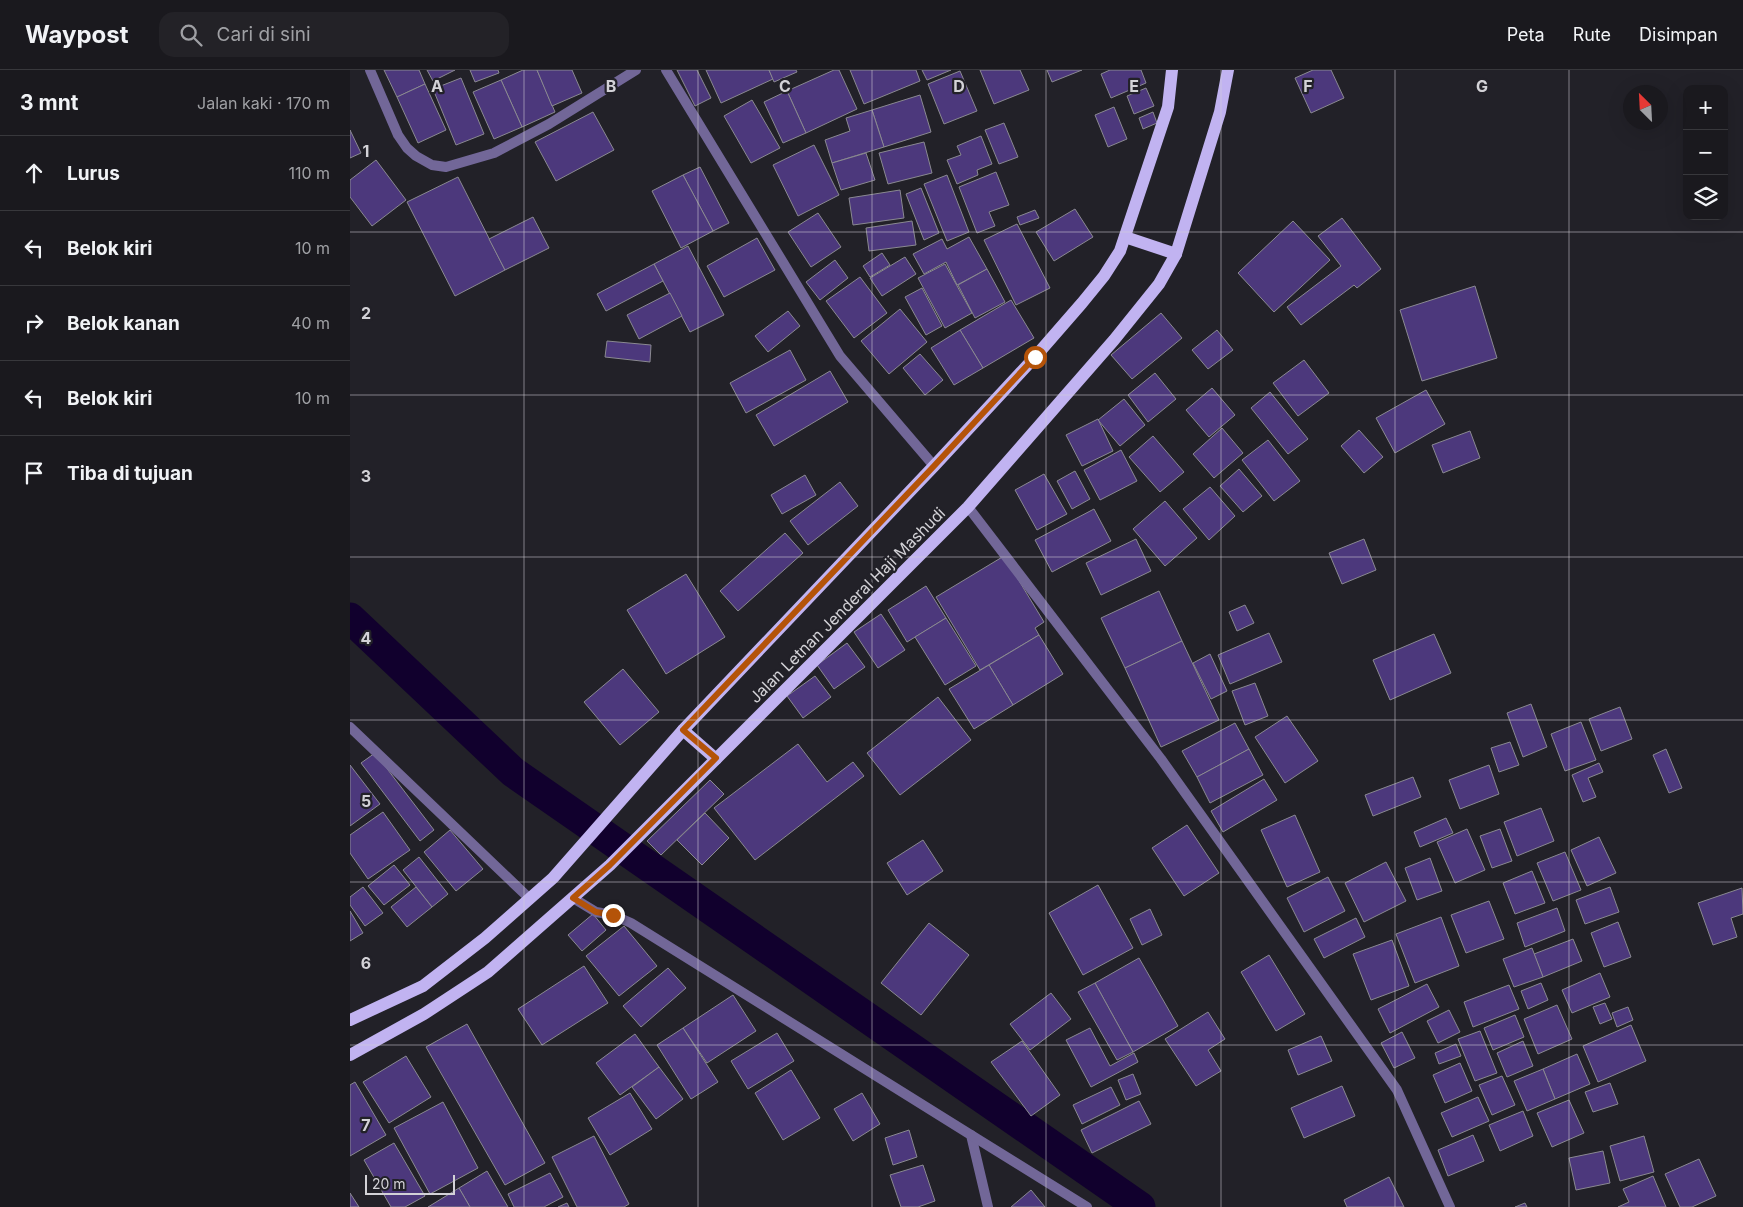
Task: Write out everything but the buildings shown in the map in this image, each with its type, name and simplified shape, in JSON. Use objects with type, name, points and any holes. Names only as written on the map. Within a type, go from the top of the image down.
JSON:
[{"type":"main road","name":"Jalan Letnan Jenderal Haji Mashudi","points":[[350,1020],[423,986],[465,955],[530,900],[552,878],[683,730],[1035,357],[1104,276],[1120,251],[1168,107],[1172,70]]},
{"type":"main road","name":"Jalan Letnan Jenderal Haji Mashudi","points":[[350,1055],[424,1014],[488,972],[589,884],[968,506],[1114,340],[1158,284],[1176,254],[1220,112],[1228,70]]},
{"type":"main road","points":[[1125,237],[1176,254]]},
{"type":"main road","points":[[683,730],[716,758]]},
{"type":"street","points":[[370,70],[398,135],[407,148],[416,156],[432,165],[446,167],[494,153],[549,124],[636,70]]},
{"type":"street","points":[[666,70],[840,356],[934,466]]},
{"type":"street","points":[[968,506],[1161,759],[1396,1090],[1450,1207]]},
{"type":"street","points":[[350,727],[530,900]]},
{"type":"street","points":[[573,898],[596,912],[613,915],[631,923],[1087,1207]]},
{"type":"street","points":[[970,1135],[988,1207]]},
{"type":"waterway","points":[[350,618],[513,772],[1140,1207]]},
{"type":"route","points":[[613,915],[596,912],[583,906],[573,898],[610,865],[716,758],[683,730],[1035,357]]}]
